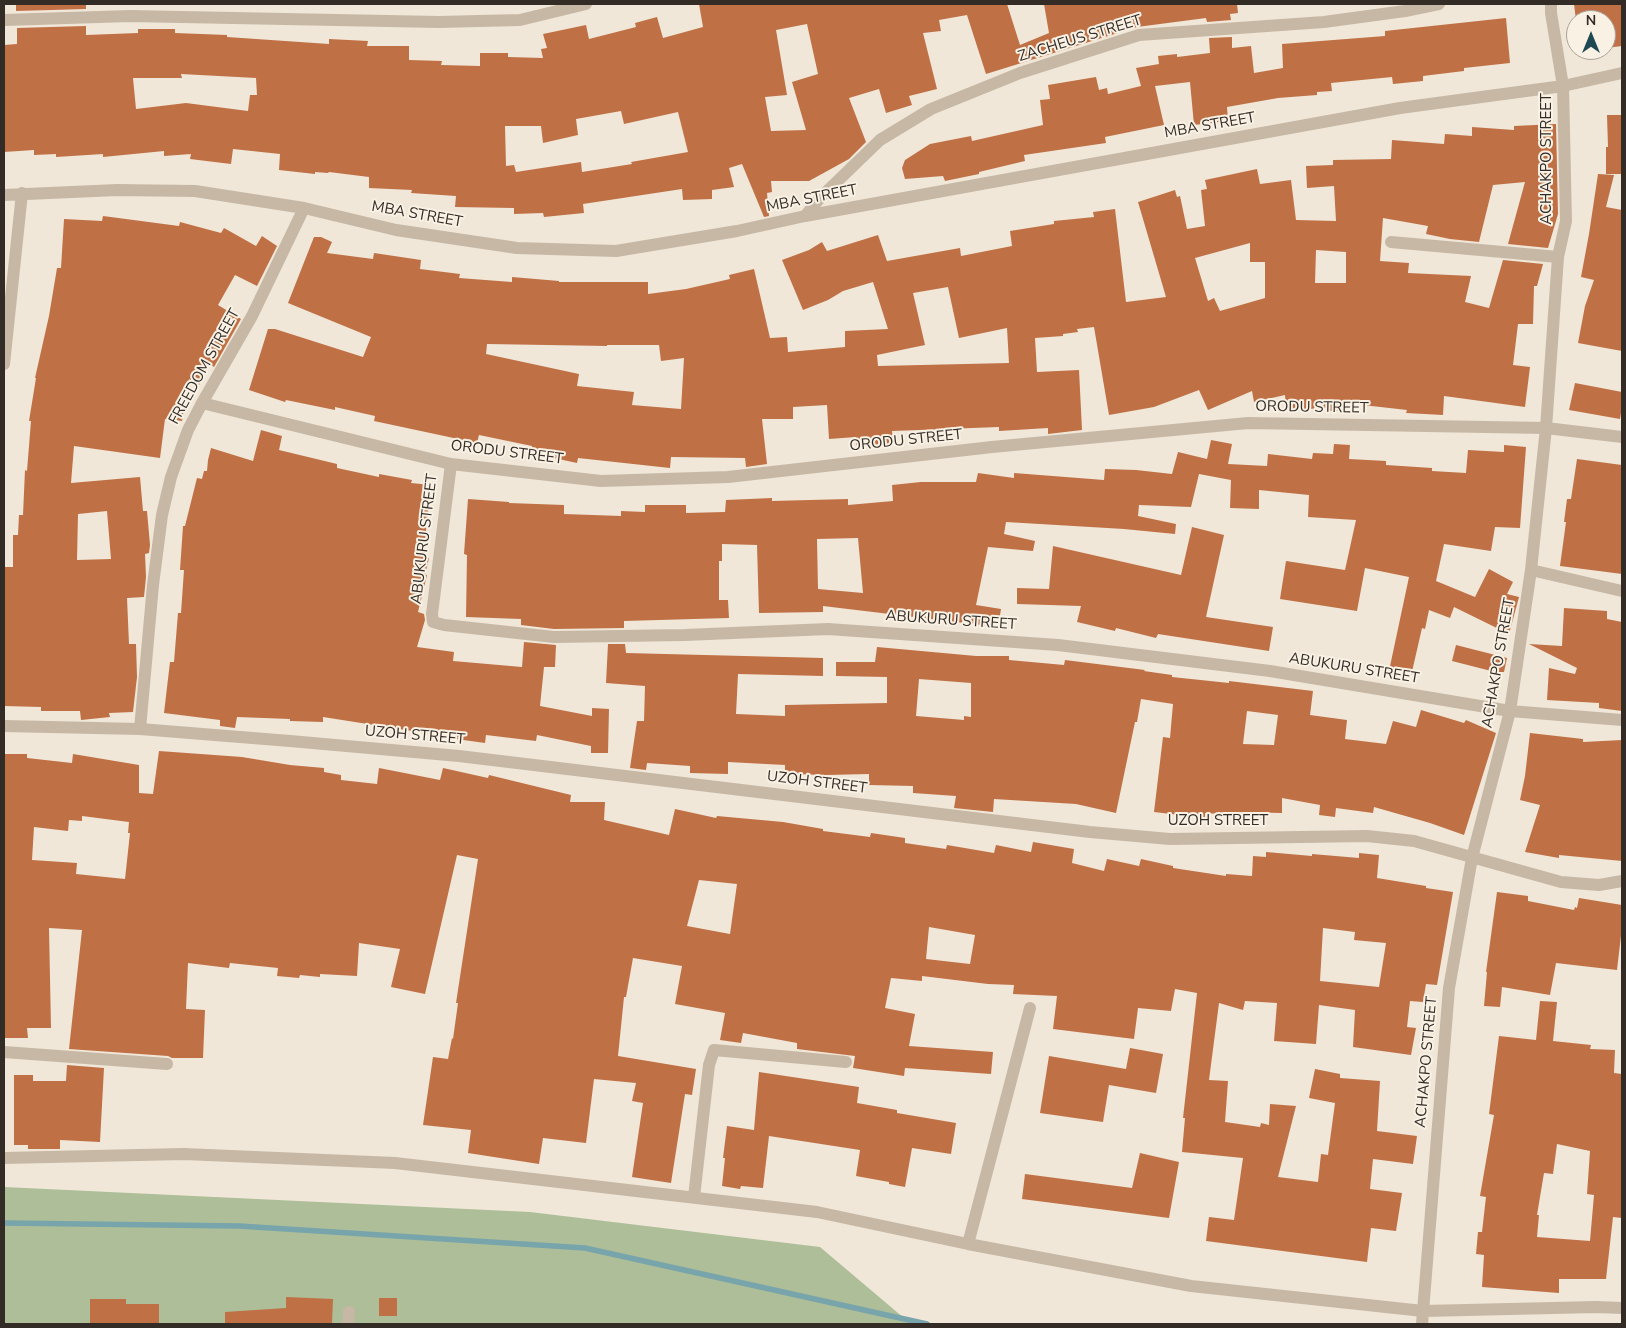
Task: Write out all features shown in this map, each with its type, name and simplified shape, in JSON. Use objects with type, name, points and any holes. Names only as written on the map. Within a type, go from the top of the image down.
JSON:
[{"type":"street","points":[[4,20],[130,16],[439,22],[520,20],[586,4]]},
{"type":"street","name":"ZACHEUS STREET","points":[[805,216],[880,140],[930,109],[1020,73],[1139,35],[1324,22],[1405,11],[1439,4]]},
{"type":"street","name":"ACHAKPO STREET","points":[[1422,1318],[1449,988],[1472,858],[1510,711],[1531,570],[1546,428],[1558,257],[1566,221],[1563,86],[1551,4]]},
{"type":"street","name":"MBA STREET","points":[[4,195],[117,190],[195,191],[304,208],[396,230],[508,246],[616,250],[737,231],[805,216],[1400,108],[1563,86],[1622,73]]},
{"type":"street","points":[[4,364],[22,193]]},
{"type":"street","name":"FREEDOM STREET","points":[[140,729],[153,585],[162,515],[171,477],[188,430],[252,316],[304,208]]},
{"type":"street","points":[[1391,242],[1558,257]]},
{"type":"street","name":"ORODU STREET","points":[[202,403],[451,464],[601,481],[719,477],[992,447],[1248,423],[1546,428],[1622,437]]},
{"type":"street","name":"ABUKURU STREET","points":[[451,464],[432,614],[433,622],[444,625],[554,638],[828,629],[1058,645],[1270,671],[1510,711],[1622,720]]},
{"type":"street","points":[[1531,570],[1622,591]]},
{"type":"street","name":"UZOH STREET","points":[[4,726],[140,729],[459,756],[1090,832],[1179,839],[1367,836],[1414,841],[1561,882],[1598,885],[1622,881]]},
{"type":"street","points":[[968,1244],[1030,1008]]},
{"type":"street","points":[[694,1197],[710,1065],[714,1050],[846,1062]]},
{"type":"street","points":[[4,1052],[167,1064]]},
{"type":"street","points":[[4,1158],[184,1154],[395,1163],[817,1212],[968,1244],[1190,1286],[1422,1318],[1596,1307],[1622,1308]]},
{"type":"green space","points":[[4,1187],[530,1212],[820,1247],[911,1324],[4,1324]]},
{"type":"building","points":[[16,4],[86,4],[86,9],[16,11]]},
{"type":"building","points":[[699,4],[1007,4],[1020,45],[1049,33],[1044,4],[1237,4],[1238,13],[1230,14],[1231,20],[1207,22],[1206,18],[1137,27],[986,74],[967,15],[939,20],[941,31],[923,33],[937,89],[909,96],[912,105],[886,113],[879,89],[849,98],[866,142],[849,159],[809,181],[771,181],[772,192],[767,193],[769,216],[764,217],[742,164],[729,168],[734,187],[712,190],[712,199],[683,200],[682,189],[583,204],[584,213],[544,217],[543,213],[514,214],[514,208],[455,207],[456,196],[411,193],[412,190],[369,188],[369,177],[329,172],[315,172],[315,174],[279,170],[280,154],[233,149],[231,164],[190,159],[191,154],[164,156],[164,151],[103,157],[103,154],[56,157],[56,154],[34,155],[34,150],[4,152],[4,45],[17,44],[17,28],[86,26],[86,35],[138,33],[138,29],[175,29],[175,33],[227,35],[227,37],[329,44],[329,39],[368,41],[367,46],[409,46],[409,60],[442,61],[441,65],[480,66],[480,53],[508,53],[508,57],[543,58],[541,49],[547,48],[543,34],[586,25],[589,39],[636,27],[635,23],[657,17],[663,38],[703,27]],"holes":[[[807,24],[818,74],[792,82],[806,130],[771,131],[765,97],[787,95],[776,30]],[[181,74],[256,78],[257,95],[250,95],[248,111],[186,103],[136,109],[133,78],[182,78]],[[621,111],[624,124],[678,112],[688,152],[582,172],[581,162],[516,172],[514,165],[506,166],[505,126],[541,126],[543,143],[578,135],[576,119]]]},
{"type":"building","points":[[1574,4],[1622,4],[1622,46],[1616,47],[1616,10],[1575,10]]},
{"type":"building","points":[[1506,18],[1510,63],[1464,68],[1464,71],[1423,76],[1423,81],[1393,84],[1392,77],[1331,83],[1332,91],[1317,92],[1317,95],[1278,98],[1227,107],[1228,121],[1194,125],[1190,82],[1155,86],[1164,125],[1105,137],[1106,143],[1024,155],[1025,161],[945,181],[943,176],[905,179],[902,168],[905,160],[930,144],[971,136],[972,141],[1043,125],[1040,100],[1050,99],[1048,85],[1096,77],[1099,90],[1107,88],[1108,94],[1141,86],[1136,68],[1159,64],[1158,56],[1177,54],[1177,57],[1210,53],[1209,38],[1232,37],[1232,48],[1251,46],[1254,73],[1283,68],[1282,44],[1385,36],[1385,31]]},
{"type":"building","points":[[1607,115],[1622,115],[1622,174],[1606,174],[1606,147],[1608,147]]},
{"type":"building","points":[[1556,124],[1558,214],[1548,248],[1508,244],[1525,182],[1493,185],[1479,242],[1426,234],[1428,226],[1383,218],[1380,261],[1409,263],[1408,273],[1471,276],[1465,302],[1489,308],[1503,260],[1543,264],[1537,286],[1534,286],[1533,324],[1518,324],[1513,365],[1530,367],[1525,407],[1444,396],[1443,415],[1406,413],[1407,410],[1345,403],[1345,411],[1327,411],[1327,408],[1286,410],[1285,395],[1254,402],[1252,391],[1208,410],[1199,390],[1154,407],[1109,415],[1094,327],[1077,329],[1078,332],[1063,334],[1063,336],[1035,338],[1037,372],[1079,370],[1082,430],[1048,434],[1048,428],[999,431],[999,427],[892,431],[893,444],[856,445],[856,437],[829,439],[827,405],[793,407],[793,419],[762,419],[767,464],[746,467],[745,458],[671,457],[670,468],[578,458],[577,463],[531,453],[532,446],[479,435],[477,443],[374,421],[375,416],[335,407],[335,410],[286,400],[285,402],[249,390],[268,329],[275,329],[363,357],[371,337],[288,303],[314,237],[321,237],[332,242],[327,253],[373,259],[374,253],[421,260],[420,269],[460,274],[459,278],[512,282],[512,277],[559,282],[648,282],[648,294],[686,289],[730,279],[729,275],[754,269],[770,338],[787,337],[788,352],[845,347],[845,331],[888,329],[873,282],[843,291],[828,300],[803,310],[782,260],[809,250],[822,242],[827,251],[878,235],[887,261],[960,248],[961,256],[1012,246],[1010,231],[1054,224],[1054,221],[1094,217],[1093,212],[1115,209],[1126,302],[1166,297],[1138,202],[1175,190],[1177,197],[1180,196],[1187,229],[1205,226],[1201,190],[1207,189],[1205,180],[1257,169],[1260,184],[1291,180],[1296,220],[1336,221],[1334,186],[1307,188],[1306,166],[1333,165],[1333,160],[1391,159],[1392,140],[1444,144],[1445,134],[1472,136],[1472,127],[1514,130],[1514,126]],"holes":[[[1250,243],[1250,262],[1265,262],[1265,298],[1220,311],[1214,298],[1208,301],[1195,258]],[[1316,250],[1346,252],[1346,283],[1315,283]],[[948,287],[959,338],[1007,328],[1009,363],[878,366],[877,355],[925,345],[913,293]],[[487,344],[659,345],[661,361],[684,358],[681,409],[632,405],[634,392],[577,386],[579,374],[486,354]]]},
{"type":"building","points":[[1598,174],[1614,175],[1606,207],[1622,210],[1622,351],[1578,343],[1585,306],[1594,280],[1581,277]]},
{"type":"building","points":[[103,216],[179,226],[180,222],[221,233],[224,228],[256,246],[262,236],[277,246],[257,286],[235,275],[218,305],[241,319],[214,367],[210,364],[199,385],[189,379],[182,421],[165,419],[160,458],[74,446],[71,483],[140,477],[143,511],[147,511],[150,545],[149,553],[145,554],[146,577],[144,597],[127,598],[129,644],[136,644],[137,677],[133,712],[109,713],[110,717],[81,720],[80,711],[41,711],[41,707],[4,706],[4,567],[13,567],[13,535],[18,535],[19,515],[23,515],[25,470],[27,471],[31,421],[29,421],[35,378],[49,316],[57,268],[61,268],[64,219],[102,221]],"holes":[[[107,511],[111,559],[77,560],[78,514]]]},
{"type":"building","points":[[1575,383],[1622,392],[1620,419],[1569,410]]},
{"type":"building","points":[[261,430],[282,436],[279,450],[337,464],[337,468],[379,477],[379,474],[412,480],[411,483],[431,485],[423,557],[429,558],[418,612],[424,614],[425,620],[417,647],[454,652],[453,661],[522,667],[524,642],[556,645],[555,667],[544,667],[540,706],[592,716],[592,708],[609,709],[608,753],[591,753],[591,746],[537,735],[536,741],[486,735],[485,743],[449,738],[450,735],[425,733],[323,717],[323,722],[237,717],[235,728],[220,726],[220,720],[164,713],[170,662],[174,662],[178,613],[181,613],[184,570],[180,570],[183,526],[185,526],[197,478],[202,479],[204,471],[207,471],[211,448],[253,461]]},
{"type":"building","points":[[1211,440],[1232,444],[1228,464],[1267,466],[1268,454],[1312,459],[1313,453],[1333,454],[1334,444],[1350,445],[1349,459],[1386,461],[1386,465],[1432,468],[1432,471],[1466,473],[1468,450],[1504,452],[1504,445],[1526,447],[1520,528],[1495,527],[1491,551],[1444,544],[1436,581],[1475,597],[1489,569],[1513,582],[1507,594],[1519,597],[1509,634],[1454,607],[1450,618],[1429,610],[1425,629],[1422,628],[1411,676],[1389,671],[1409,577],[1365,568],[1357,611],[1280,599],[1286,561],[1345,570],[1356,520],[1308,517],[1309,495],[1259,490],[1259,509],[1230,508],[1231,480],[1199,474],[1191,507],[1139,505],[1138,516],[1176,524],[1175,534],[1006,522],[1004,534],[1035,541],[1033,551],[988,547],[976,605],[1001,609],[998,627],[823,606],[823,612],[759,613],[757,545],[722,544],[722,561],[719,561],[719,600],[728,600],[729,618],[624,621],[624,628],[554,629],[521,625],[521,619],[466,617],[467,555],[464,554],[468,499],[564,505],[564,514],[621,516],[621,511],[645,512],[645,505],[686,505],[686,513],[725,512],[726,500],[772,498],[772,501],[848,499],[848,505],[893,501],[892,485],[921,482],[976,482],[978,473],[1014,478],[1014,473],[1104,480],[1105,469],[1172,474],[1178,452],[1207,459]],"holes":[[[858,538],[863,593],[818,589],[817,539]]]},
{"type":"building","points":[[1577,459],[1622,465],[1622,574],[1560,566],[1567,499],[1571,499]]},
{"type":"building","points":[[1192,527],[1224,535],[1206,617],[1273,627],[1269,651],[1158,634],[1156,638],[1116,628],[1115,631],[1077,622],[1081,606],[1017,604],[1017,588],[1049,589],[1053,546],[1181,575]]},
{"type":"building","points":[[1564,608],[1607,611],[1607,619],[1622,622],[1622,711],[1599,708],[1599,703],[1547,700],[1549,668],[1575,674],[1577,668],[1529,644],[1562,646]]},
{"type":"building","points":[[608,644],[625,644],[626,653],[823,658],[823,676],[738,674],[736,714],[785,716],[785,705],[887,703],[887,677],[836,676],[836,662],[875,662],[877,647],[976,656],[1009,656],[1009,660],[1064,665],[1065,660],[1145,670],[1172,675],[1172,677],[1229,683],[1229,681],[1313,691],[1310,715],[1347,720],[1345,739],[1386,744],[1393,721],[1416,727],[1421,710],[1464,723],[1466,720],[1496,733],[1464,835],[1374,807],[1373,813],[1336,808],[1335,817],[1319,815],[1320,805],[1282,798],[1282,813],[1237,812],[1236,815],[1205,813],[1205,818],[1154,812],[1163,737],[1170,738],[1173,704],[1141,699],[1116,813],[1076,804],[994,799],[993,812],[954,808],[956,796],[913,793],[913,786],[869,785],[869,774],[785,774],[785,765],[728,762],[728,774],[690,773],[690,766],[647,763],[646,770],[630,768],[637,721],[644,721],[645,686],[606,683]],"holes":[[[919,679],[971,683],[971,717],[964,716],[964,720],[916,716]],[[1247,711],[1278,715],[1274,745],[1243,744]]]},
{"type":"building","points":[[1456,645],[1507,658],[1504,672],[1499,673],[1452,661]]},
{"type":"building","points":[[1530,733],[1583,739],[1583,742],[1622,740],[1622,861],[1559,855],[1559,858],[1525,852],[1540,805],[1520,800]]},
{"type":"building","points":[[159,751],[242,757],[290,765],[324,768],[324,772],[341,775],[341,780],[377,784],[379,768],[440,780],[443,768],[488,778],[489,775],[571,795],[570,802],[605,802],[604,820],[669,835],[675,809],[716,818],[717,816],[783,822],[823,829],[823,831],[870,837],[871,833],[905,838],[905,843],[946,849],[947,845],[994,853],[996,845],[1031,852],[1033,842],[1074,849],[1072,863],[1104,871],[1107,859],[1139,866],[1141,859],[1173,866],[1173,868],[1226,876],[1226,874],[1252,876],[1253,856],[1266,857],[1266,852],[1359,858],[1359,853],[1379,855],[1377,878],[1453,892],[1437,985],[1426,984],[1423,1002],[1410,1001],[1407,1027],[1416,1028],[1411,1055],[1353,1047],[1355,1010],[1319,1005],[1316,1044],[1274,1041],[1277,1003],[1245,1001],[1243,1010],[1219,1003],[1209,1080],[1228,1081],[1225,1122],[1260,1127],[1261,1123],[1269,1125],[1270,1104],[1296,1106],[1278,1177],[1318,1182],[1321,1154],[1328,1155],[1335,1103],[1309,1098],[1315,1069],[1340,1074],[1340,1078],[1380,1081],[1377,1131],[1417,1136],[1413,1164],[1373,1159],[1370,1189],[1402,1193],[1396,1231],[1371,1228],[1367,1262],[1206,1241],[1209,1217],[1234,1220],[1243,1158],[1182,1152],[1185,1118],[1183,1118],[1197,993],[1175,989],[1171,1011],[1138,1008],[1134,1039],[1053,1029],[1057,996],[1013,994],[1014,985],[988,984],[922,976],[922,981],[891,978],[885,1008],[915,1014],[909,1046],[993,1052],[991,1074],[905,1068],[904,1076],[853,1068],[855,1056],[797,1049],[797,1043],[743,1033],[741,1043],[720,1040],[725,1013],[675,1004],[682,966],[633,958],[626,997],[624,997],[618,1056],[696,1069],[692,1095],[685,1094],[671,1183],[632,1177],[643,1103],[632,1101],[636,1083],[594,1079],[586,1143],[543,1138],[539,1164],[468,1153],[471,1130],[423,1125],[433,1057],[448,1059],[453,1039],[458,1003],[456,1003],[478,859],[457,855],[425,994],[391,987],[400,949],[359,943],[357,976],[320,974],[320,977],[300,975],[299,978],[277,976],[278,968],[230,963],[229,968],[188,963],[186,1009],[205,1010],[203,1058],[172,1058],[168,1056],[69,1049],[82,930],[49,928],[51,1028],[27,1028],[28,1038],[4,1038],[4,754],[27,754],[27,758],[72,763],[73,754],[139,765],[139,793],[153,794]],"holes":[[[82,816],[129,822],[128,833],[130,833],[125,879],[76,874],[77,863],[32,860],[34,827],[68,831],[69,820],[82,821]],[[699,880],[737,884],[730,934],[687,926]],[[929,927],[975,935],[970,964],[926,959]],[[1323,928],[1355,932],[1354,940],[1386,943],[1379,987],[1320,981]]]},
{"type":"building","points":[[1497,892],[1528,896],[1528,901],[1574,910],[1575,907],[1577,908],[1579,898],[1622,905],[1622,927],[1617,970],[1556,963],[1550,995],[1502,987],[1500,1007],[1484,1006],[1486,972]]},
{"type":"building","points":[[1540,1001],[1557,1002],[1553,1041],[1591,1045],[1590,1049],[1615,1050],[1614,1073],[1622,1074],[1622,1218],[1613,1217],[1606,1279],[1559,1279],[1559,1293],[1482,1287],[1484,1255],[1476,1254],[1478,1232],[1482,1232],[1486,1197],[1480,1196],[1494,1115],[1489,1114],[1499,1036],[1536,1040]],"holes":[[[1557,1144],[1590,1151],[1587,1194],[1594,1195],[1590,1241],[1537,1237],[1539,1215],[1537,1215],[1544,1173],[1553,1174]]]},
{"type":"building","points":[[1130,1048],[1163,1054],[1156,1093],[1109,1085],[1103,1122],[1040,1113],[1049,1056],[1126,1069]]},
{"type":"building","points":[[67,1065],[104,1068],[100,1142],[60,1140],[60,1149],[28,1149],[28,1145],[14,1145],[14,1075],[33,1075],[33,1081],[66,1081]]},
{"type":"building","points":[[759,1072],[859,1087],[857,1103],[897,1110],[897,1113],[956,1123],[951,1154],[912,1148],[905,1187],[856,1176],[860,1150],[769,1136],[763,1188],[741,1186],[740,1189],[722,1186],[727,1126],[754,1130]]},
{"type":"building","points":[[1140,1153],[1179,1162],[1169,1218],[1022,1199],[1025,1174],[1132,1188]]},
{"type":"building","points":[[286,1297],[333,1299],[332,1324],[225,1324],[225,1312],[286,1308]]},
{"type":"building","points":[[379,1298],[397,1298],[397,1316],[379,1316]]},
{"type":"building","points":[[90,1299],[126,1299],[126,1304],[159,1304],[159,1324],[90,1324]]},
{"type":"waterway","points":[[4,1223],[239,1226],[585,1248],[927,1324]]}]
